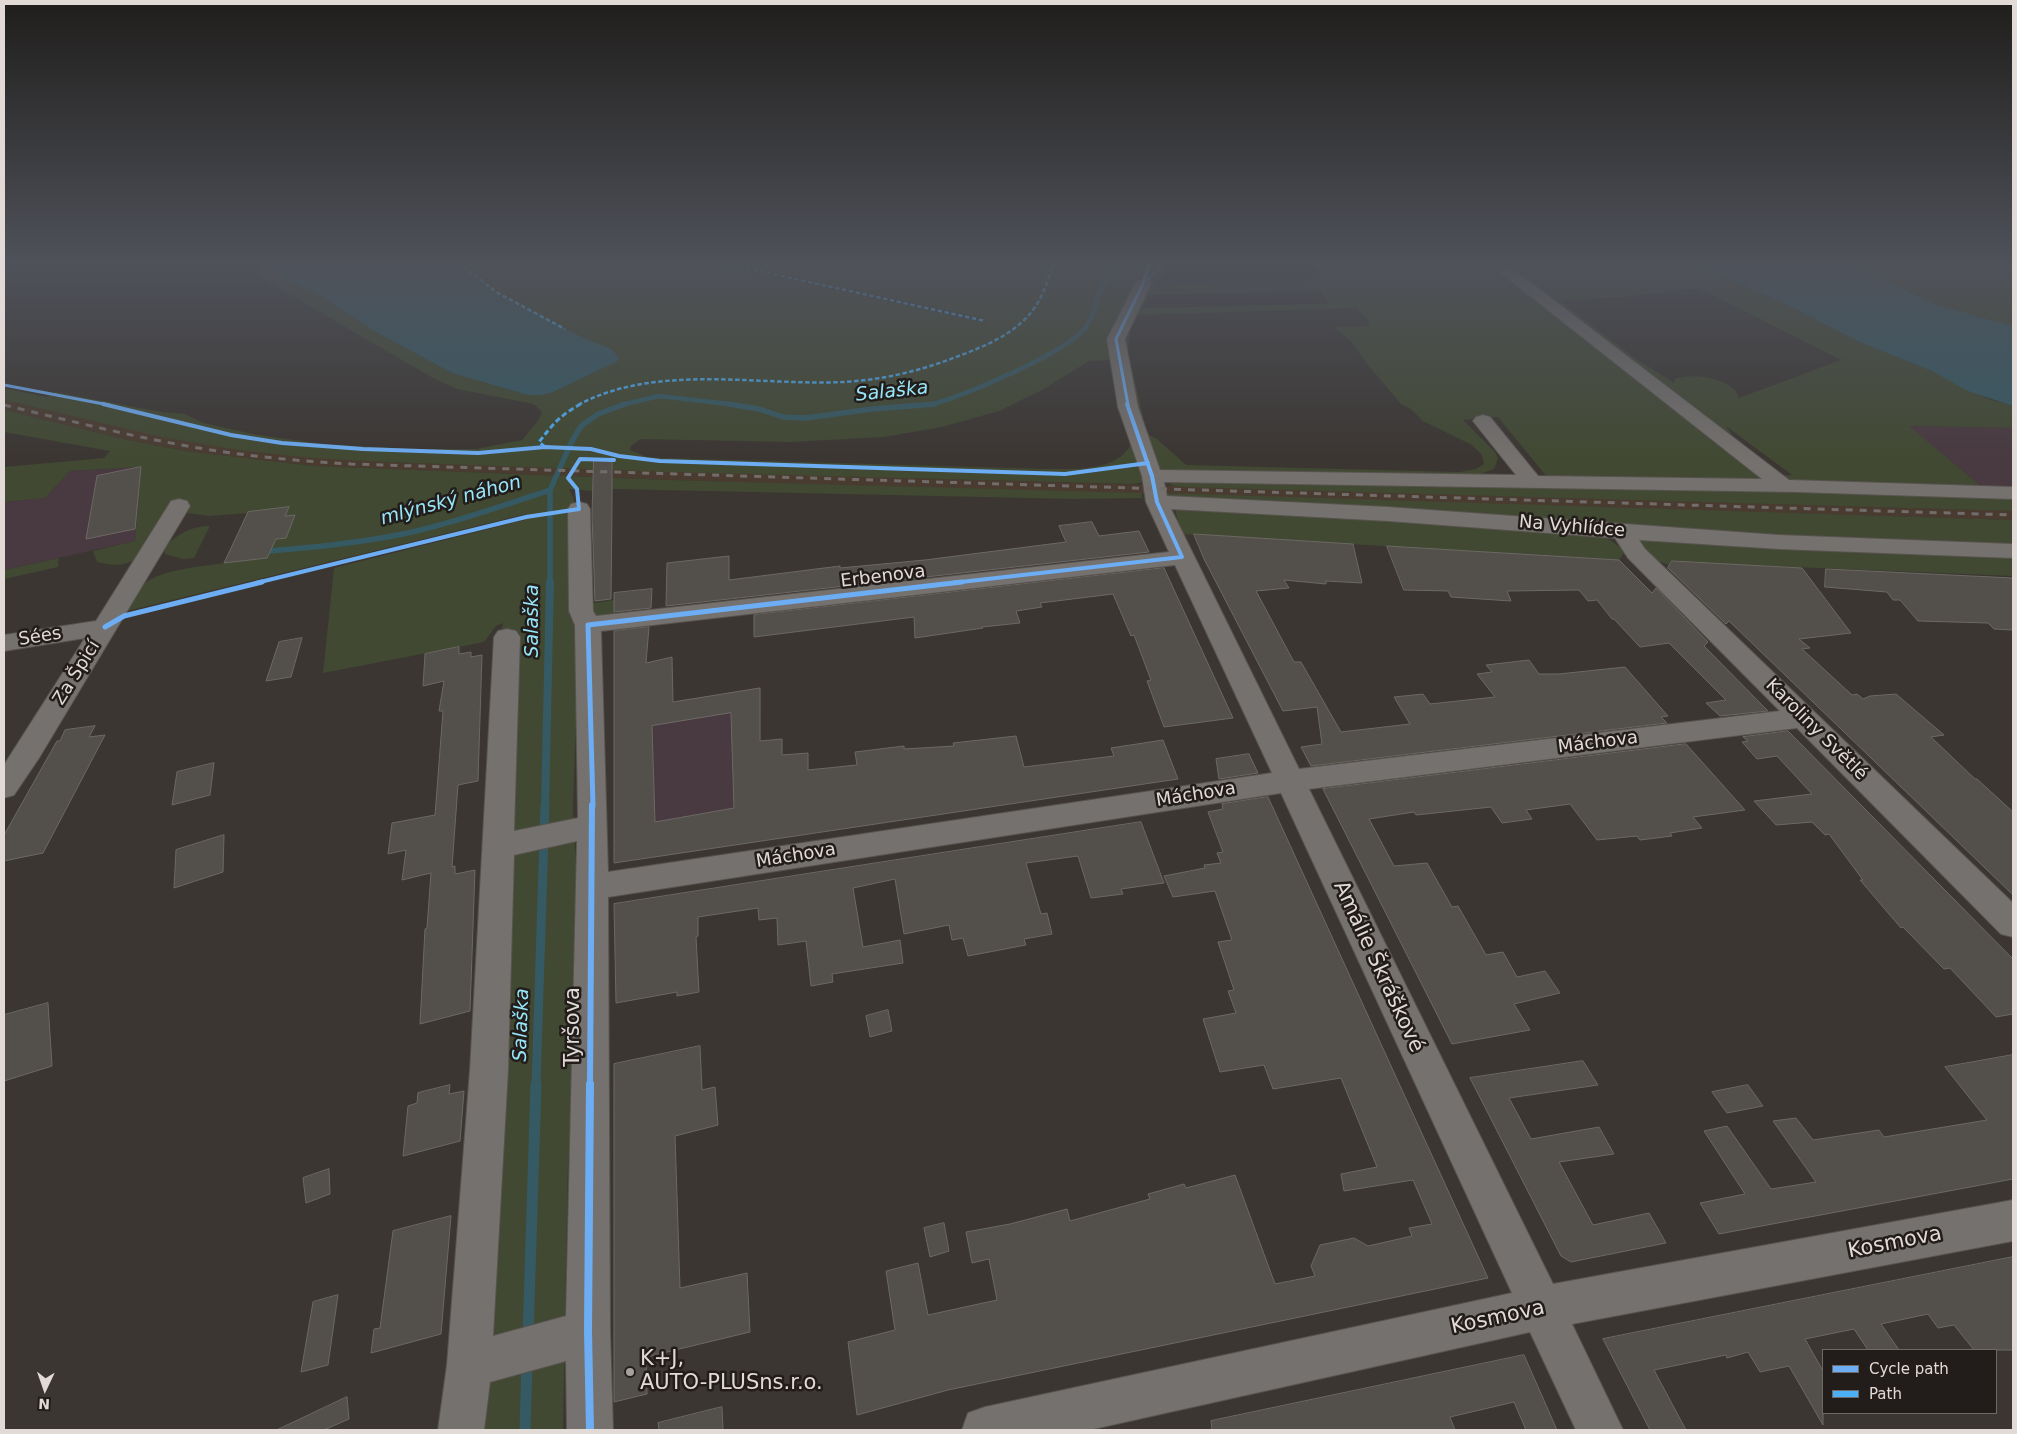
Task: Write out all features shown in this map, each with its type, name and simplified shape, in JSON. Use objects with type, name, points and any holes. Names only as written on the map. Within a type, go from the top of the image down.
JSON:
[{"type":"street","points":[[1121,329],[1116,339],[1128,407],[1152,476],[1157,502]]},
{"type":"street","points":[[1581,329],[1784,486]]},
{"type":"street","points":[[1483,421],[1532,482]]},
{"type":"street","points":[[1152,476],[1784,486],[2013,493]]},
{"type":"street","name":"Na Vyhlídce","points":[[1157,502],[1388,514],[1779,542],[2013,551]]},
{"type":"street","name":"Amálie Škráškové","points":[[1157,502],[1600,1430]]},
{"type":"street","name":"Za Špicí","points":[[4,787],[105,627],[178,506]]},
{"type":"street","name":"Tyršova","points":[[579,509],[581,611],[588,625],[577,830],[592,887],[570,1337],[590,1430]]},
{"type":"street","name":"Karoliny Světlé","points":[[1623,532],[1636,553],[1802,718],[2010,918]]},
{"type":"street","name":"Erbenova","points":[[588,625],[1182,557]]},
{"type":"street","name":"Sées","points":[[4,643],[105,627]]},
{"type":"street","points":[[461,1430],[485,1362],[489,1070],[511,843],[507,637]]},
{"type":"street","name":"Máchova","points":[[592,887],[1290,781],[1802,718]]},
{"type":"street","points":[[511,843],[577,830]]},
{"type":"street","name":"Kosmova","points":[[985,1430],[1541,1308],[2013,1221]]},
{"type":"street","points":[[485,1362],[570,1337]]},
{"type":"shaded area","points":[[4,400],[111,425],[238,450],[384,462],[2013,511],[2013,520],[668,480],[313,466],[185,451],[128,440],[4,410]]},
{"type":"shaded area","points":[[1908,426],[2013,428],[2013,487],[1982,487]]},
{"type":"shaded area","points":[[142,467],[135,541],[4,570],[4,502],[45,498],[70,471]]},
{"type":"shaded area","points":[[761,687],[760,840],[622,862],[616,858],[614,757],[616,711]]},
{"type":"green space","points":[[349,329],[371,329],[452,373],[528,395],[542,395],[553,392],[618,361],[618,357],[613,350],[566,329],[1131,329],[1128,352],[1147,434],[1157,439],[1186,465],[1460,472],[1476,469],[1484,464],[1482,455],[1472,445],[1423,421],[1411,409],[1401,404],[1368,365],[1352,342],[1335,329],[1596,329],[1633,357],[1674,383],[1675,379],[1682,377],[1711,378],[1721,381],[1736,391],[1739,398],[1841,360],[1779,329],[1834,329],[1864,344],[1932,371],[1988,399],[2013,406],[2013,428],[1909,426],[1982,487],[2013,487],[2013,511],[1184,487],[1169,485],[1173,482],[1547,477],[1498,417],[1463,420],[1495,452],[1498,458],[1494,469],[1474,476],[1143,482],[1134,484],[672,472],[312,458],[238,450],[161,437],[4,400],[4,388],[46,397],[55,392],[161,412],[185,414],[203,423],[253,434],[322,444],[407,449],[476,449],[522,440],[538,421],[542,412],[534,404],[457,389],[433,378]],"holes":[[[1111,360],[1110,363],[1130,446],[1114,461],[1104,465],[1080,469],[1047,469],[661,458],[647,457],[630,450],[631,446],[641,439],[790,442],[883,437],[942,427],[999,411],[1042,390],[1089,361]],[[1726,426],[1792,475],[1761,477]]]},
{"type":"green space","points":[[4,410],[128,440],[185,451],[313,466],[668,480],[1141,493],[1142,498],[1074,499],[613,489],[593,491],[569,489],[574,499],[571,532],[579,629],[573,808],[578,911],[575,1095],[568,1162],[563,1430],[473,1430],[480,1381],[500,638],[503,623],[496,626],[484,642],[323,673],[334,568],[524,520],[526,514],[127,611],[139,590],[152,579],[182,569],[224,563],[248,513],[209,516],[187,513],[188,504],[139,557],[128,563],[118,565],[97,562],[93,551],[135,541],[141,467],[70,471],[45,498],[4,502],[4,467],[104,458],[110,451],[4,432]]},
{"type":"green space","points":[[1164,493],[2013,520],[2013,576],[1673,562],[1669,565],[1649,558],[1632,530],[1585,526],[1625,551],[1619,560],[1181,534],[1173,500],[1167,498]]},
{"type":"green space","points":[[210,526],[194,558],[183,559],[165,554],[165,546],[180,534],[196,527]]},
{"type":"green space","points":[[59,558],[58,567],[4,579],[4,570]]},
{"type":"green space","points":[[614,600],[615,615],[595,617],[589,604]]},
{"type":"water","points":[[371,329],[566,329],[613,350],[618,357],[618,361],[553,392],[542,395],[528,395],[452,373]]},
{"type":"water","points":[[1834,329],[2013,329],[2013,406],[1968,391],[1932,371],[1864,344]]},
{"type":"building","points":[[594,460],[612,461],[611,599],[595,601],[592,515]]},
{"type":"building","points":[[141,467],[135,529],[86,539],[97,476]]},
{"type":"building","points":[[289,507],[285,516],[295,515],[286,538],[276,539],[267,558],[224,563],[248,512]]},
{"type":"building","points":[[1092,522],[1099,536],[1139,531],[1149,552],[666,606],[667,563],[729,556],[729,580],[840,566],[840,568],[925,560],[1066,542],[1059,526]]},
{"type":"building","points":[[1194,534],[1353,544],[1362,583],[1326,581],[1326,584],[1284,580],[1289,588],[1256,591],[1294,662],[1301,662],[1341,732],[1410,724],[1394,697],[1423,694],[1430,704],[1495,697],[1477,674],[1492,672],[1486,665],[1529,660],[1539,674],[1559,674],[1625,667],[1668,716],[1661,717],[1667,723],[1311,766],[1301,747],[1322,744],[1317,707],[1283,711],[1204,559]]},
{"type":"building","points":[[1387,546],[1619,560],[1652,593],[1656,588],[1708,642],[1704,646],[1768,711],[1720,716],[1706,703],[1726,700],[1669,643],[1640,647],[1612,619],[1597,600],[1588,601],[1579,590],[1507,591],[1511,601],[1451,597],[1448,591],[1404,590]]},
{"type":"building","points":[[1672,561],[1802,568],[1851,633],[1799,639],[1810,648],[1802,649],[1852,695],[1857,694],[1863,699],[1870,696],[1896,694],[1944,735],[1931,737],[2013,812],[2013,895],[1729,621],[1726,624],[1668,568]]},
{"type":"building","points":[[1164,568],[1233,718],[1164,727],[1147,681],[1151,680],[1134,635],[1131,636],[1113,594],[1040,603],[1042,607],[1016,611],[1020,623],[915,638],[914,617],[754,637],[754,615]]},
{"type":"building","points":[[1826,569],[2013,578],[2013,630],[1994,629],[1988,623],[1918,621],[1900,600],[1893,600],[1887,592],[1825,587]]},
{"type":"building","points":[[652,589],[651,608],[614,612],[614,593]]},
{"type":"building","points":[[649,627],[646,663],[672,657],[673,702],[760,688],[760,741],[782,739],[782,755],[808,753],[808,770],[857,765],[855,752],[904,746],[904,749],[954,746],[953,743],[1016,736],[1024,767],[1114,756],[1111,748],[1163,740],[1178,779],[614,863],[614,631]],"holes":[[[731,713],[734,808],[655,822],[652,726]]]},
{"type":"building","points":[[302,638],[291,677],[266,681],[279,642]]},
{"type":"building","points":[[459,647],[459,654],[471,652],[471,657],[482,655],[478,781],[458,785],[452,867],[455,866],[455,874],[475,870],[470,1011],[420,1024],[425,929],[427,928],[431,873],[402,880],[406,850],[388,854],[392,823],[435,815],[443,711],[439,711],[444,681],[423,686],[425,654]]},
{"type":"building","points":[[95,726],[89,737],[105,735],[43,853],[4,861],[4,835],[57,741],[60,741],[65,730]]},
{"type":"building","points":[[1788,731],[2013,959],[2013,1014],[1996,1017],[1950,968],[1944,969],[1903,927],[1901,928],[1860,880],[1863,880],[1829,834],[1825,835],[1812,822],[1776,825],[1754,801],[1812,794],[1777,756],[1757,759],[1742,742],[1748,741],[1743,737]]},
{"type":"building","points":[[1686,744],[1745,810],[1693,817],[1702,828],[1670,833],[1672,836],[1640,840],[1637,836],[1597,840],[1570,804],[1526,810],[1532,819],[1502,823],[1491,807],[1416,815],[1414,812],[1369,819],[1394,866],[1427,863],[1452,907],[1458,906],[1486,955],[1503,952],[1517,977],[1545,971],[1560,993],[1514,1004],[1530,1030],[1452,1044],[1323,789]]},
{"type":"building","points":[[1249,754],[1258,773],[1219,779],[1216,759]]},
{"type":"building","points":[[214,763],[210,795],[172,805],[177,772]]},
{"type":"building","points":[[1268,797],[1488,1278],[948,1390],[857,1415],[848,1342],[895,1330],[886,1271],[918,1263],[928,1315],[997,1300],[989,1259],[972,1263],[966,1232],[1010,1224],[1067,1209],[1070,1221],[1150,1199],[1148,1194],[1184,1184],[1186,1188],[1235,1175],[1275,1284],[1315,1276],[1311,1266],[1320,1245],[1354,1238],[1368,1246],[1412,1236],[1409,1228],[1432,1224],[1413,1180],[1344,1191],[1341,1174],[1377,1167],[1341,1078],[1273,1089],[1264,1065],[1220,1072],[1203,1019],[1236,1013],[1228,991],[1234,990],[1218,942],[1232,940],[1215,891],[1173,897],[1164,876],[1205,868],[1204,865],[1221,863],[1217,853],[1223,852],[1208,812],[1223,809],[1222,804]]},
{"type":"building","points":[[1141,822],[1164,883],[1121,889],[1123,894],[1091,898],[1078,856],[1026,863],[1041,914],[1047,913],[1052,934],[1024,939],[1026,945],[968,956],[963,938],[952,940],[949,925],[904,934],[895,879],[853,888],[863,947],[900,940],[903,963],[832,974],[833,982],[811,986],[806,941],[778,945],[777,918],[759,920],[758,908],[698,917],[698,936],[696,937],[699,992],[677,996],[677,992],[616,1003],[614,904]]},
{"type":"building","points":[[224,835],[223,872],[174,888],[176,850]]},
{"type":"building","points":[[48,1003],[52,1066],[4,1081],[4,1015]]},
{"type":"building","points":[[888,1010],[892,1031],[870,1037],[866,1016]]},
{"type":"building","points":[[700,1046],[702,1090],[715,1087],[718,1125],[675,1136],[680,1288],[747,1273],[750,1332],[646,1357],[647,1394],[614,1402],[614,1064]]},
{"type":"building","points":[[2013,1055],[2013,1179],[1719,1234],[1700,1203],[1745,1194],[1704,1131],[1727,1126],[1771,1189],[1816,1182],[1773,1121],[1796,1118],[1813,1140],[1879,1130],[1884,1137],[1987,1120],[1945,1067]]},
{"type":"building","points":[[1583,1061],[1598,1085],[1509,1098],[1531,1139],[1599,1127],[1614,1154],[1559,1162],[1593,1225],[1649,1213],[1666,1243],[1571,1262],[1561,1256],[1470,1078]]},
{"type":"building","points":[[450,1085],[449,1094],[464,1091],[460,1141],[403,1156],[408,1106],[417,1103],[418,1093]]},
{"type":"building","points":[[1748,1085],[1763,1106],[1727,1113],[1712,1092]]},
{"type":"building","points":[[329,1169],[330,1194],[306,1203],[303,1178]]},
{"type":"building","points":[[451,1216],[441,1334],[371,1353],[374,1329],[380,1328],[393,1231]]},
{"type":"building","points":[[944,1223],[949,1251],[930,1257],[924,1228]]},
{"type":"building","points":[[2013,1257],[2013,1350],[1973,1349],[1954,1325],[1938,1328],[1928,1314],[1881,1324],[1898,1349],[1867,1349],[1854,1329],[1805,1339],[1822,1369],[1823,1425],[1789,1366],[1760,1372],[1748,1352],[1727,1358],[1726,1355],[1654,1370],[1686,1430],[1650,1430],[1603,1339]]},
{"type":"building","points":[[338,1295],[328,1365],[301,1372],[313,1302]]},
{"type":"building","points":[[1524,1355],[1557,1430],[1526,1430],[1514,1402],[1450,1417],[1455,1430],[1212,1430],[1211,1421]]},
{"type":"building","points":[[347,1397],[349,1419],[324,1430],[277,1430]]},
{"type":"building","points":[[722,1407],[723,1430],[659,1430],[658,1423]]},
{"type":"waterway","name":"Salaška","points":[[933,404],[989,383],[1037,361],[1075,338],[1084,329]]},
{"type":"waterway","name":"Salaška","points":[[625,404],[659,396],[730,404]]},
{"type":"waterway","name":"Salaška","points":[[550,490],[571,443],[581,426],[598,414],[625,404]]},
{"type":"waterway","name":"Salaška","points":[[730,404],[737,405]]},
{"type":"waterway","name":"Salaška","points":[[730,404],[759,409],[783,417],[806,418],[872,409],[933,404]]},
{"type":"waterway","name":"mlýnský náhon","points":[[270,551],[353,542],[422,530],[550,490]]},
{"type":"waterway","name":"Salaška","points":[[550,490],[550,582]]},
{"type":"waterway","name":"Salaška","points":[[545,806],[550,582]]},
{"type":"waterway","name":"Salaška","points":[[536,1085],[545,805]]},
{"type":"waterway","name":"Salaška","points":[[528,1336],[536,1084]]},
{"type":"waterway","name":"Salaška","points":[[525,1430],[527,1362]]},
{"type":"railway","points":[[4,405],[169,443],[272,458],[351,464],[2013,515]]},
{"type":"marked path","points":[[545,447],[539,442],[564,413],[593,397],[625,388],[661,382],[698,380],[842,382],[872,379],[902,374],[945,361],[979,348],[1013,329]]},
{"type":"cycle path","points":[[590,1430],[588,1331],[593,826],[588,625],[1182,557],[1157,502],[1152,476],[1128,407],[1116,339],[1121,329]]},
{"type":"cycle path","points":[[4,385],[123,408],[231,435],[282,443],[363,449],[478,453],[545,447],[591,449],[619,456],[660,461],[1065,474],[1148,463]]},
{"type":"cycle path","points":[[105,627],[124,616],[526,517],[579,509],[577,489],[568,478],[580,459],[614,460]]},
{"type":"place","name":"K+J, AUTO-PLUSns.r.o.","points":[[630,1372]]}]
